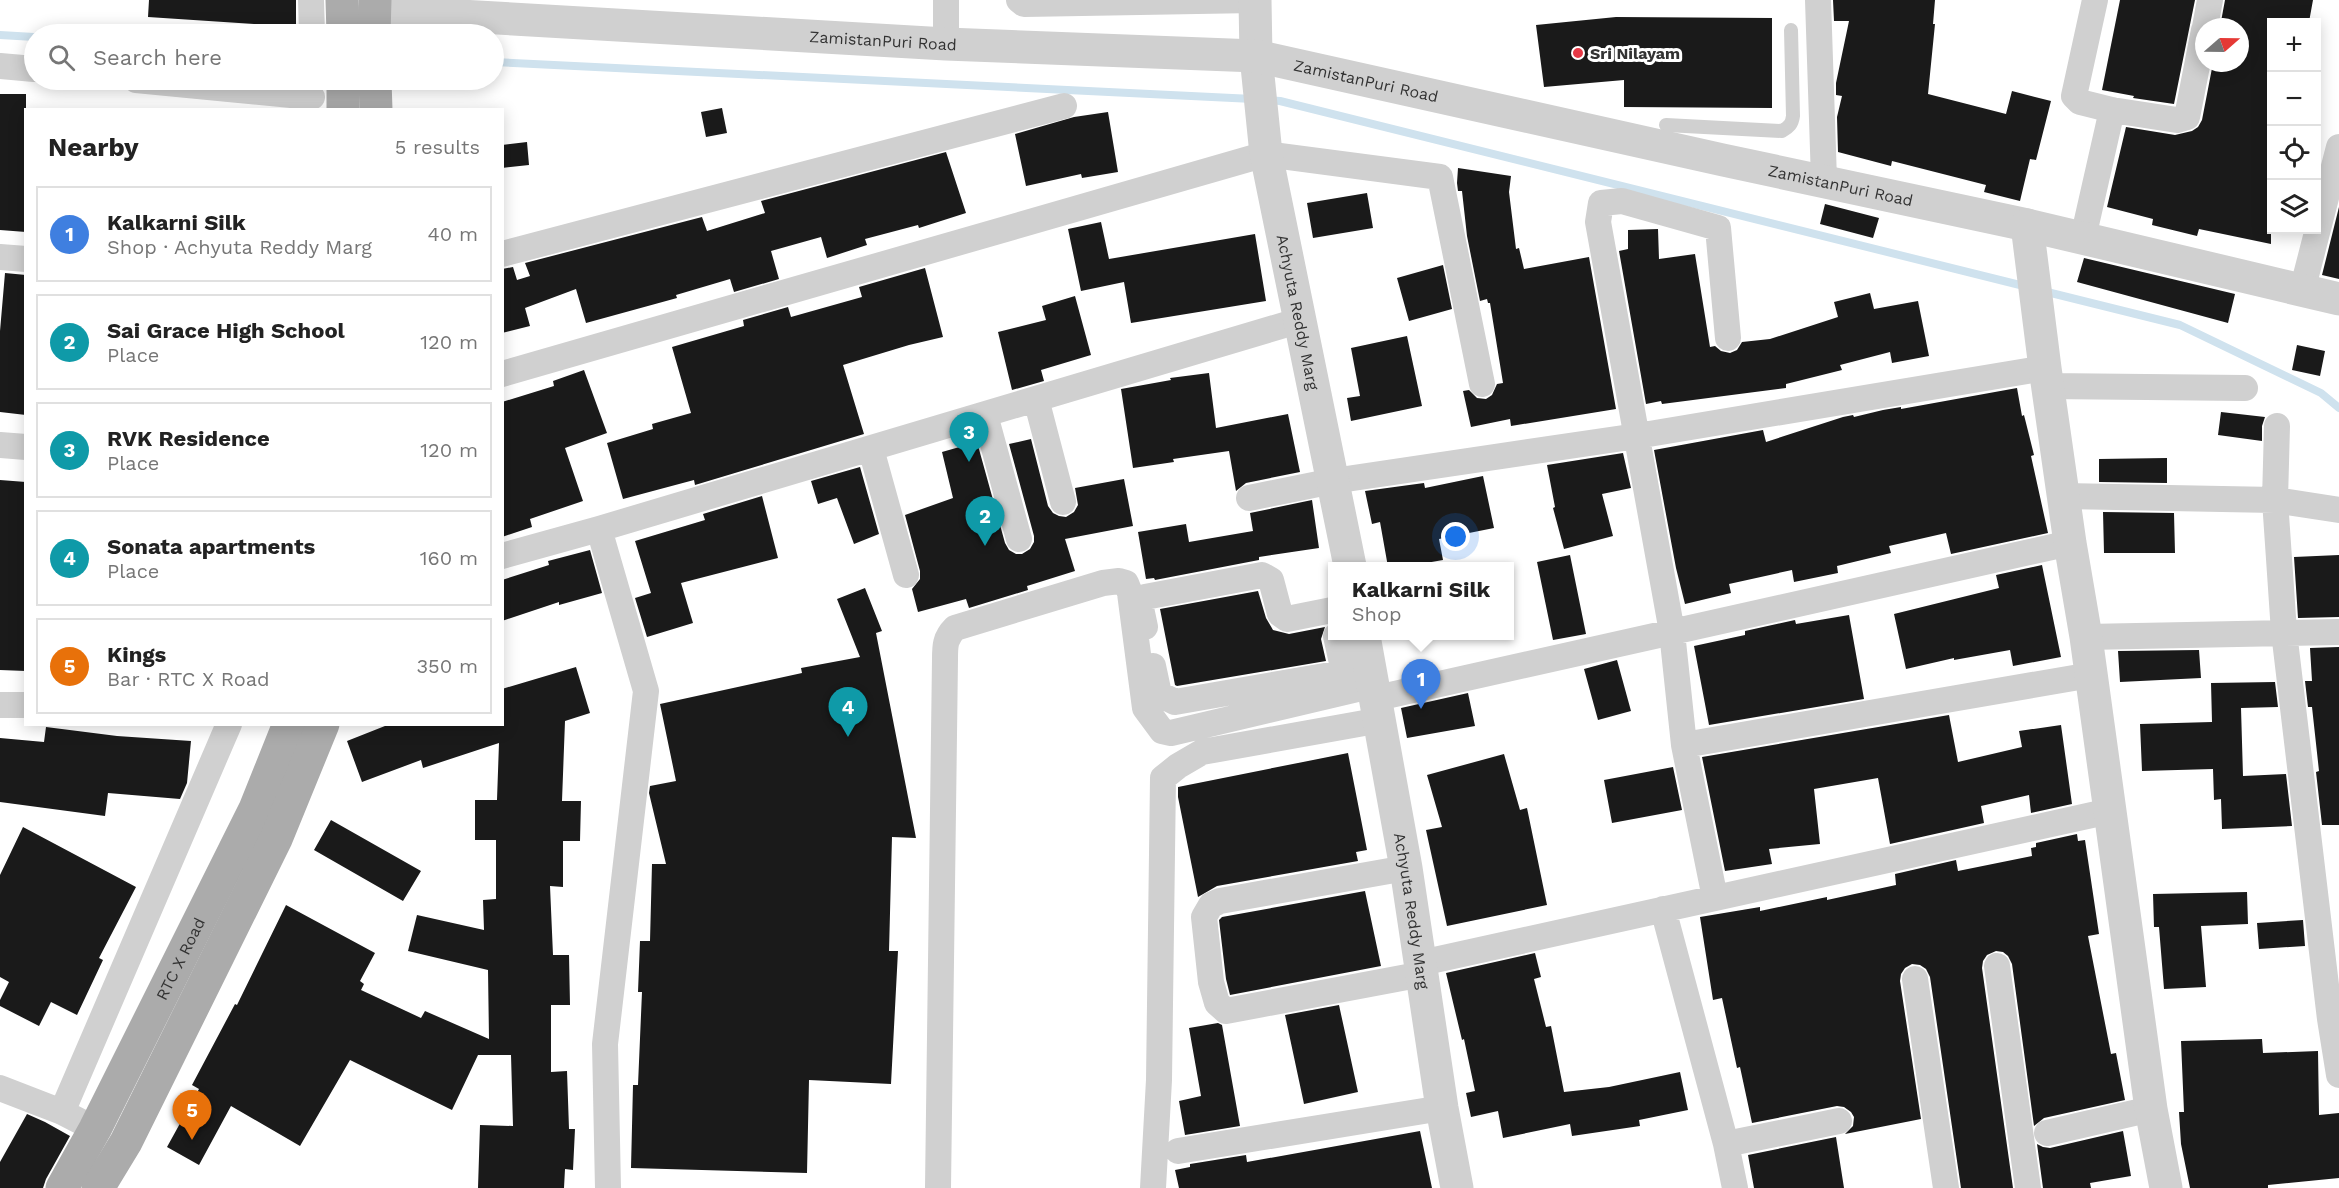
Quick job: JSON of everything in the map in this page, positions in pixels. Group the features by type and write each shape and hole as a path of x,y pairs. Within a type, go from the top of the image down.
{"main road":[{"path":"342,0 343,24"},
{"path":"343,90 343,108"},
{"path":"375,90 376,108"},
{"name":"RTC X Road","path":"62,1188 95,1129 255,809 289,726"},
{"name":"RTC X Road","path":"98,1188 126,1142 271,850 322,726"}],"street":[{"path":"311,0 312,24"},
{"path":"946,0 946,44"},
{"path":"1019,0 1024,4 1255,0"},
{"name":"Achyuta Reddy Marg","path":"1255,0 1257,65 1266,154 1349,562"},
{"path":"1818,0 1824,180"},
{"path":"2095,0 2074,96 2080,102 2112,110 2177,120 2187,117 2196,72"},
{"path":"2206,18 2210,0"},
{"name":"ZamistanPuri Road","path":"375,15 946,44 1257,65 1824,180 2029,241 2083,238 2339,298"},
{"path":"0,66 24,68"},
{"path":"253,90 312,95"},
{"path":"504,253 1064,106"},
{"path":"2083,238 2112,110"},
{"path":"2302,291 2339,147"},
{"path":"504,373 1266,154 1440,177 1482,384"},
{"path":"1715,898 1684,745 1672,632 1598,222 1601,203 1622,201 1718,228 1728,338"},
{"path":"2029,241 2046,377 2086,637 2151,1109 2166,1188"},
{"path":"0,257 24,260"},
{"path":"504,555 871,449 1301,320"},
{"path":"1249,498 1333,481 2046,377 2245,388"},
{"path":"1036,399 1063,502"},
{"path":"985,415 1019,539"},
{"path":"2277,426 2274,500 2284,632 2330,1019 2339,1075"},
{"path":"0,444 24,447"},
{"path":"871,449 906,575"},
{"path":"2063,496 2274,500 2339,510"},
{"path":"599,529 646,691 605,1044 608,1188"},
{"path":"938,1188 945,641 955,628 1102,583 1119,581 1126,584 1130,593 1145,708 1162,731 1172,733 1369,688 1672,632 2070,543"},
{"path":"1328,613 1287,619 1280,614 1271,580 1262,575 1145,597 1142,608 1159,694 1175,702 1369,688"},
{"path":"2086,637 2339,632"},
{"path":"1339,640 1369,688"},
{"name":"Achyuta Reddy Marg","path":"1364,640 1369,688 1406,868 1442,1108 1457,1188"},
{"path":"1684,745 2091,675"},
{"path":"1154,1188 1159,1080 1163,778 1202,752 1369,688"},
{"path":"0,704 24,705"},
{"path":"62,1112 228,726"},
{"path":"1172,733 1178,766"},
{"path":"1406,868 1220,901 1211,905 1204,917 1210,982 1217,1003 1226,1011 1422,968 1663,909 2110,811"},
{"path":"1663,909 1726,1144 1735,1188"},
{"path":"1997,966 2028,1188"},
{"path":"1915,979 1946,1188"},
{"path":"0,1088 62,1112 95,1129"},
{"path":"1178,1151 1442,1108"},
{"path":"2047,1133 2151,1109"},
{"path":"1726,1144 1839,1122"}],"lane":[{"path":"1666,124 1782,131 1792,123 1791,30"},
{"path":"1792,106 1821,105"},
{"path":"1723,160 1725,128"}],"building":[{"path":"149,0 296,0 296,24 254,24 148,17"},
{"path":"1833,0 1935,0 1928,94 2006,114 2012,91 2051,101 2036,160 2030,159 2020,201 1984,192 1986,185 1892,161 1891,166 1838,152 1837,117 1842,96 1836,95 1836,83 1849,21 1834,21"},
{"path":"2120,0 2195,0 2174,104 2133,98 2134,96 2102,90"},
{"path":"2225,0 2313,0 2310,18 2267,18 2267,234 2271,234 2271,244 2199,229 2197,236 2152,225 2153,219 2107,207 2126,127 2175,135 2192,131 2202,120 2211,72 2249,72 2249,18 2222,18"},
{"path":"1616,17 1772,18 1772,108 1624,107 1624,80 1544,87 1536,25"},
{"path":"0,94 26,94 24,232 0,230"},
{"path":"722,108 727,133 706,137 701,112"},
{"path":"1108,112 1118,172 1082,178 1081,174 1026,186 1015,134 1074,117"},
{"path":"527,142 529,165 504,168 504,145"},
{"path":"946,152 966,213 919,228 918,225 865,239 867,245 827,258 821,237 771,251 779,279 734,292 730,279 676,295 677,298 586,323 576,289 525,308 530,326 504,332 504,269 513,267 517,280 530,276 525,263 702,217 707,231 765,213 761,201"},
{"path":"1458,168 1511,176 1509,192 1516,249 1519,248 1524,269 1589,257 1616,409 1511,426 1510,419 1471,427 1463,391 1469,390 1477,398 1486,399 1492,395 1497,384 1503,383 1490,303 1487,299 1480,301 1467,236 1462,191 1458,191"},
{"path":"1367,193 1373,228 1313,238 1307,203"},
{"path":"1825,204 1879,218 1873,238 1820,224"},
{"path":"2339,207 2339,279 2322,275"},
{"path":"1101,222 1109,259 1255,234 1266,301 1131,323 1124,282 1081,291 1068,229"},
{"path":"1658,229 1659,259 1695,254 1710,347 1715,346 1721,351 1730,353 1737,350 1742,342 1770,339 1838,317 1834,302 1870,293 1874,309 1918,301 1929,356 1892,363 1890,352 1840,365 1842,370 1786,384 1786,388 1662,404 1661,401 1646,404 1619,251 1628,249 1628,230"},
{"path":"2084,258 2235,294 2228,323 2077,282"},
{"path":"1443,265 1452,309 1409,321 1397,278"},
{"path":"925,268 943,337 843,365 864,434 695,485 694,480 623,499 607,443 653,429 652,424 691,413 672,347 744,326 743,320 788,307 791,317 862,297 859,287"},
{"path":"5,273 24,275 24,415 0,412 0,331"},
{"path":"1075,296 1091,355 1041,370 1044,381 1012,390 998,332 1046,320 1042,306"},
{"path":"1407,336 1422,406 1351,421 1347,398 1360,396 1351,348"},
{"path":"2297,345 2325,351 2320,376 2292,370"},
{"path":"584,370 607,433 565,448 583,501 530,519 532,527 504,536 504,401 554,386 553,381"},
{"path":"1209,373 1216,428 1288,414 1300,472 1246,483 1236,491 1229,451 1173,459 1174,462 1133,468 1121,389 1171,380 1170,378"},
{"path":"2017,388 2022,416 2024,415 2034,455 2031,456 2048,533 1951,554 1946,533 1889,546 1891,553 1837,566 1838,573 1794,582 1792,570 1729,584 1731,593 1685,604 1654,450 1763,430 1766,442 1843,417 1853,415 1854,417 1883,410 1901,407 1901,409"},
{"path":"2221,412 2265,417 2262,426 2262,441 2218,435"},
{"path":"1031,439 1048,506 1053,513 1066,517 1074,512 1078,505 1075,488 1124,479 1133,526 1065,539 1075,571 1027,586 1028,590 969,608 966,599 918,612 912,589 920,579 920,571 905,515 953,498 942,452 977,442 1005,543 1009,550 1022,554 1030,549 1034,536 1009,444"},
{"path":"1623,453 1631,488 1602,494 1613,536 1564,549 1553,508 1555,507 1547,465"},
{"path":"2167,458 2167,483 2099,482 2099,459"},
{"path":"860,467 879,534 854,544 837,498 818,504 811,481"},
{"path":"1483,476 1494,528 1439,539 1443,560 1387,562 1380,522 1372,524 1365,491 1424,483 1425,488"},
{"path":"0,480 24,482 24,671 0,670"},
{"path":"762,496 778,558 681,583 693,623 647,637 635,598 651,593 635,541 705,520 703,514"},
{"path":"1312,500 1319,548 1259,557 1259,560 1155,580 1154,578 1146,579 1138,532 1186,524 1189,542 1253,531 1250,513"},
{"path":"2103,512 2174,513 2175,553 2104,553"},
{"path":"590,550 602,593 559,605 559,602 504,620 504,579 549,565 548,561"},
{"path":"1570,555 1586,634 1553,640 1537,562"},
{"path":"2339,555 2339,617 2298,618 2294,557"},
{"path":"2042,565 2061,657 2013,666 2010,650 1954,660 1954,658 1906,669 1894,614 1999,588 1996,575"},
{"path":"865,588 882,631 876,633 916,838 892,837 889,951 898,951 891,1084 809,1080 807,1173 631,1168 633,1085 638,1085 642,992 638,992 640,941 650,941 652,864 666,864 649,793 650,786 676,781 660,704 802,673 801,668 860,657 837,599"},
{"path":"1258,591 1266,618 1273,630 1289,634 1325,627 1321,639 1326,661 1175,685 1160,609"},
{"path":"1849,615 1864,699 1709,725 1694,646 1745,635 1745,631 1795,620 1796,624"},
{"path":"2339,647 2339,825 2322,825 2312,707 2308,707 2305,681 2312,681 2310,648"},
{"path":"2199,650 2201,678 2120,682 2118,651"},
{"path":"1617,660 1631,711 1598,720 1584,669"},
{"path":"576,667 590,713 565,721 562,801 581,801 580,841 563,841 563,887 550,886 553,955 569,955 570,1005 551,1005 551,1072 567,1071 569,1129 575,1129 573,1170 565,1169 564,1188 478,1188 480,1125 513,1126 511,1055 478,1055 452,1110 350,1060 300,1146 231,1106 199,1165 167,1147 199,1089 192,1085 235,1004 237,1005 286,905 375,953 360,981 364,984 361,990 421,1018 425,1011 489,1039 488,970 408,951 417,915 484,930 483,900 496,899 496,840 475,840 475,800 497,800 499,743 423,768 421,760 362,782 347,741 385,726 504,726 504,688"},
{"path":"2275,682 2278,707 2241,708 2243,776 2286,774 2292,826 2222,829 2221,799 2214,800 2213,769 2142,771 2140,724 2212,722 2211,683"},
{"path":"1468,693 1475,726 1407,738 1401,708"},
{"path":"1949,715 1958,762 2022,747 2019,731 2061,725 2072,804 2031,813 2029,795 1981,806 1984,823 1890,844 1878,778 1814,789 1820,844 1769,849 1772,864 1725,871 1702,757"},
{"path":"46,727 117,736 191,741 187,783 180,799 108,793 105,816 0,802 0,738 44,742"},
{"path":"1348,753 1367,850 1356,852 1358,861 1217,886 1198,897 1178,787"},
{"path":"1504,754 1520,810 1527,808 1547,905 1447,926 1426,830 1442,827 1427,775"},
{"path":"1673,767 1682,810 1612,823 1604,780"},
{"path":"331,820 421,871 403,901 314,850"},
{"path":"23,827 136,887 99,958 103,960 77,1015 51,1002 39,1026 0,1006 0,1000 9,982 0,977 0,875"},
{"path":"2077,834 2078,841 2085,840 2099,934 2088,936 2111,1054 2116,1053 2125,1100 2044,1118 2034,1126 2012,964 2008,956 1996,951 1987,955 1982,968 2013,1188 1961,1188 1930,977 1926,969 1920,965 1912,964 1905,968 1900,981 1921,1119 1845,1134 1853,1126 1854,1117 1844,1107 1837,1106 1752,1123 1722,998 1713,1000 1700,917 1760,907 1760,911 1896,885 1895,874 1956,860 1958,871 2032,856 2031,848 2036,847 2036,843"},
{"path":"1365,891 1381,966 1230,995 1219,920 1222,917"},
{"path":"2247,892 2248,924 2201,926 2206,987 2164,989 2159,927 2154,927 2153,894"},
{"path":"2303,920 2305,946 2259,949 2257,923"},
{"path":"1535,953 1541,977 1534,979 1546,1027 1551,1026 1564,1092 1609,1087 1680,1072 1688,1110 1639,1120 1640,1126 1572,1136 1570,1124 1503,1138 1498,1111 1471,1117 1466,1093 1475,1091 1446,973"},
{"path":"1339,1005 1358,1092 1304,1104 1285,1015"},
{"path":"1218,1023 1222,1025 1240,1126 1185,1135 1179,1101 1201,1096 1189,1028"},
{"path":"2262,1039 2263,1053 2318,1051 2319,1115 2339,1113 2339,1178 2268,1185 2268,1188 2190,1188 2181,1144 2179,1112 2184,1112 2181,1041"},
{"path":"27,1114 70,1136 43,1188 0,1188 0,1162"},
{"path":"1420,1131 1432,1188 1179,1188 1175,1170 1190,1167 1190,1164 1246,1155 1247,1162"},
{"path":"2123,1131 2131,1176 2090,1183 2091,1188 2043,1188 2037,1144 2050,1148"},
{"path":"1836,1137 1844,1188 1754,1188 1748,1155"}],"waterway":[{"path":"0,35 24,36"},
{"path":"504,62 1253,99"},
{"path":"1266,100 1280,101 2028,287"},
{"path":"2043,291 2180,325 2321,393 2339,408"}],"place":[{"name":"Sri Nilayam","path":"1578,53"},
{"name":"RVK Residence","path":"969,462"},
{"name":"Sai Grace High School","path":"985,546"},
{"name":"Kalkarni Silk","path":"1421,709"},
{"name":"Sonata apartments","path":"848,737"},
{"name":"Kings","path":"192,1140"}]}
